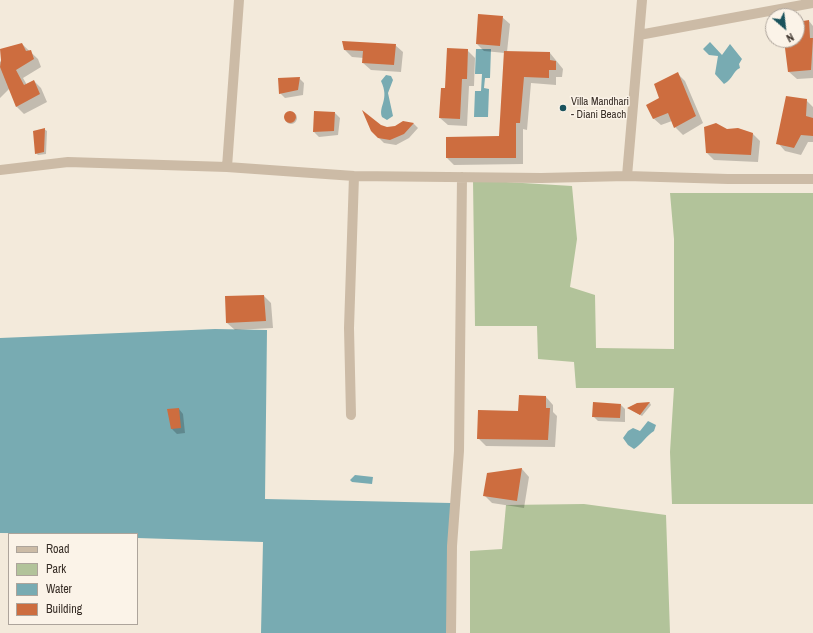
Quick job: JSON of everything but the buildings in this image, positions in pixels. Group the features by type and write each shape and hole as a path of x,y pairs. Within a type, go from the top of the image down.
{"street":[{"path":"227,166 239,0"},
{"path":"627,176 642,0"},
{"path":"639,35 813,3"},
{"path":"0,170 68,162 227,166 354,176 541,178 627,176 728,179 813,178"},
{"path":"351,415 349,328 354,176"},
{"path":"451,633 452,546 460,436 462,177"}],"green space":[{"path":"473,180 572,186 577,239 570,287 595,295 596,348 674,349 674,239 670,193 813,193 813,504 672,504 670,452 674,388 576,388 574,362 538,359 537,326 475,326"},
{"path":"584,504 666,515 670,633 470,633 470,551 502,549 506,505"}],"water":[{"path":"710,42 722,55 730,44 742,59 739,64 740,68 724,84 715,74 718,56 709,55 703,49"},
{"path":"476,49 491,49 490,78 485,78 484,88 489,89 488,117 474,117 475,91 481,91 482,74 475,74"},
{"path":"386,75 391,76 393,80 388,93 393,116 387,120 382,117 381,113 384,93 381,81"},
{"path":"215,329 267,330 265,499 451,503 447,633 261,633 263,542 138,538 138,533 0,533 0,338"},
{"path":"648,421 656,425 654,431 634,449 628,445 623,438 628,431 633,428 640,431"},
{"path":"355,475 373,477 372,484 352,482 350,480"}],"place":[{"name":"Villa Mandhari - Diani Beach","path":"563,108"}]}
